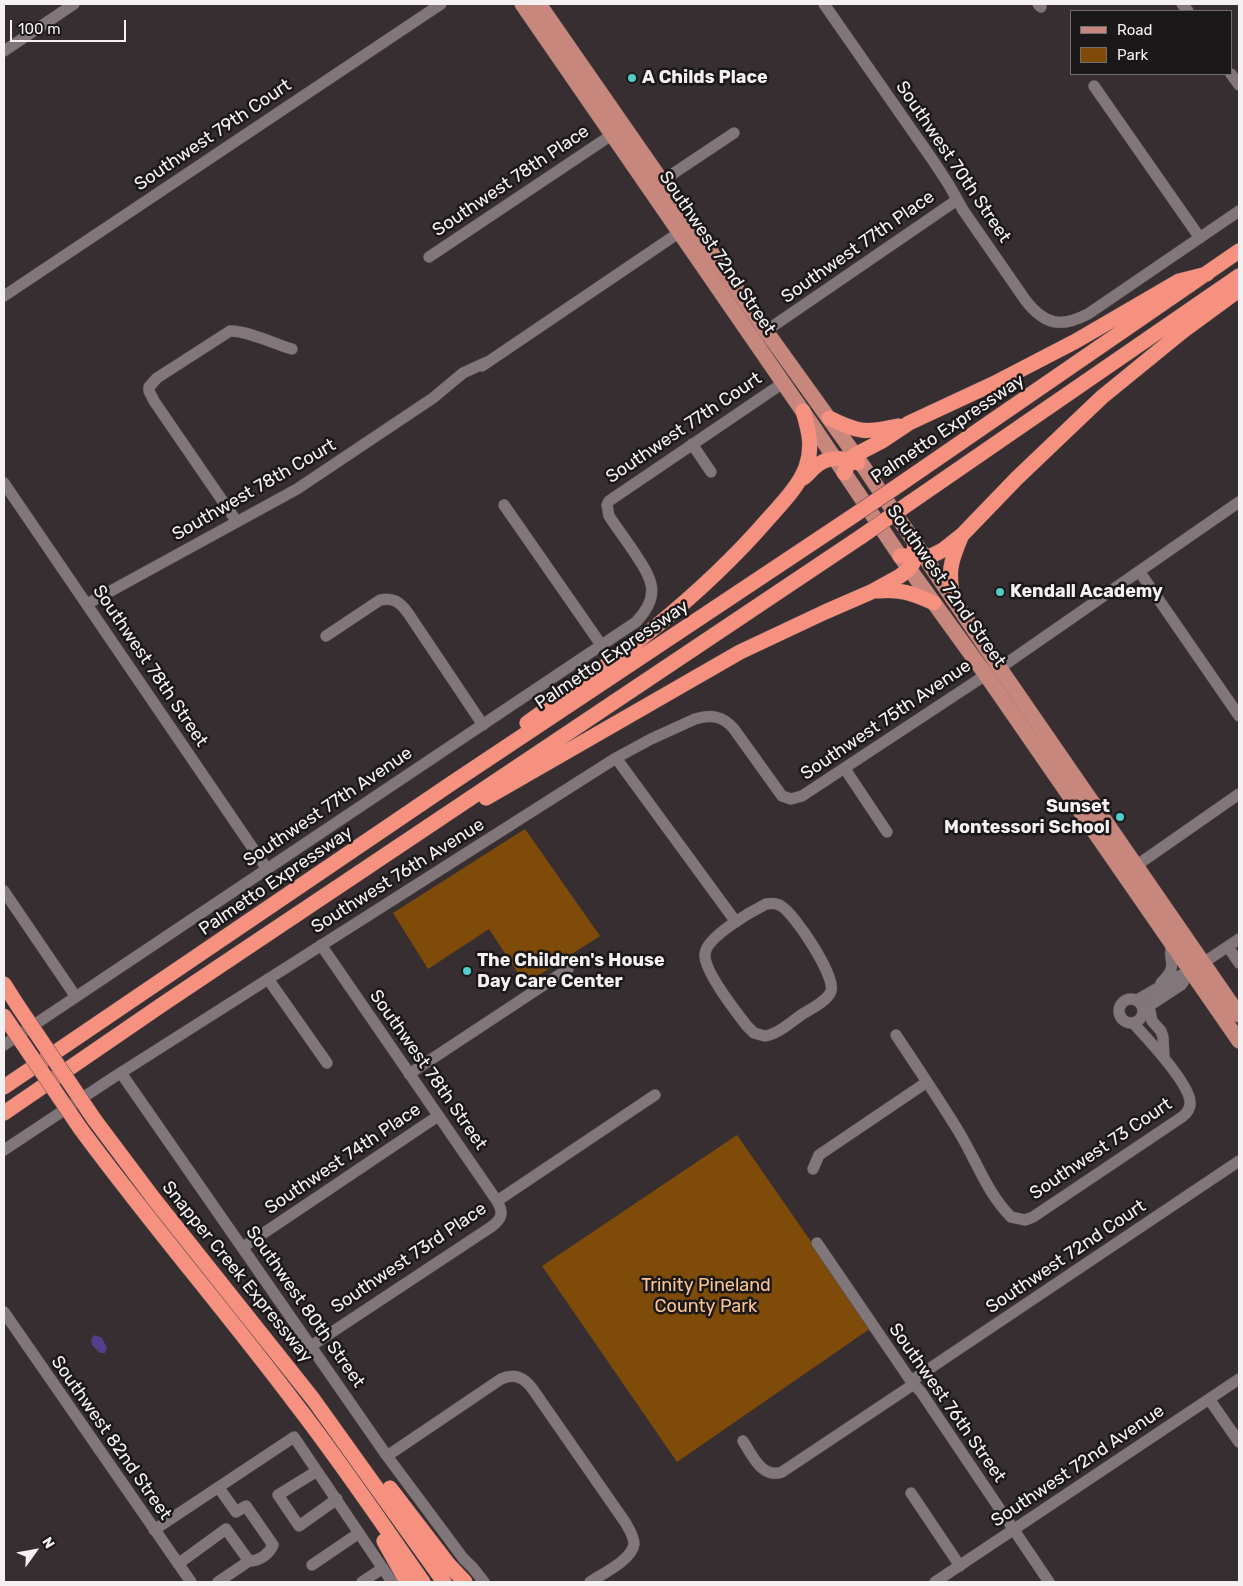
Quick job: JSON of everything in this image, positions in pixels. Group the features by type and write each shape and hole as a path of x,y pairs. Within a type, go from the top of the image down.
{"highway":[{"name":"Palmetto Expressway","path":"4,1087 452,783 900,485 1239,251"},
{"path":"452,783 480,756 615,661 670,616 758,530 800,480 820,463 834,458 852,463 909,423 997,382 1076,341 1179,281 1207,274"},
{"path":"4,1112 862,536 1239,276"},
{"path":"468,800 482,801 728,659 791,627 871,592 900,576 913,556 938,553 962,535 1048,447 1102,397 1183,331 1239,290"},
{"path":"800,480 806,467 810,445 810,434 803,411"},
{"path":"829,418 850,428 867,432 909,423"},
{"path":"953,599 950,570 962,535"},
{"path":"871,592 900,590 934,603"},
{"name":"Snapper Creek Expressway","path":"4,984 94,1119 154,1199 322,1411 444,1582"},
{"name":"Snapper Creek Expressway","path":"4,1016 80,1128 164,1239 295,1402 423,1582"},
{"path":"4,1122 40,1096 52,1081"},
{"path":"322,1411 337,1420 449,1565 465,1582"},
{"path":"341,1465 407,1582"}],"main road":[{"name":"Southwest 72nd Street","path":"522,4 613,134 686,229 760,335 797,374 829,418 852,463 913,556 934,603 992,671 1197,967 1239,1041"},
{"name":"Southwest 72nd Street","path":"539,4 662,181 686,229"},
{"name":"Southwest 72nd Street","path":"760,335 783,383 834,458"},
{"path":"783,383 797,374"},
{"name":"Southwest 72nd Street","path":"913,556 953,599 992,671"},
{"name":"Southwest 72nd Street","path":"1130,870 1172,943 1197,967 1239,1015"}],"street":[{"path":"4,51 74,4"},
{"name":"Southwest 79th Court","path":"4,296 441,4"},
{"name":"Southwest 70th Street","path":"824,4 950,185 957,200 1030,306 1045,319 1065,322 1092,312 1200,238"},
{"path":"1094,86 1200,238 1239,212"},
{"path":"662,181 734,133"},
{"name":"Southwest 78th Place","path":"429,258 613,134"},
{"name":"Southwest 77th Place","path":"760,335 957,200"},
{"name":"Southwest 78th Court","path":"87,604 307,482 433,398 448,392 487,362 686,229"},
{"path":"237,522 154,401 150,387 157,378 228,331 238,330 276,345 292,349"},
{"name":"Southwest 77th Court","path":"652,584 646,570 609,516 607,505 609,500 783,383"},
{"path":"692,444 711,472"},
{"name":"Southwest 78th Street","path":"4,484 267,869"},
{"name":"Southwest 75th Avenue","path":"799,798 992,671 1239,502"},
{"path":"504,505 602,646"},
{"path":"1139,571 1239,716"},
{"name":"Southwest 77th Avenue","path":"4,1045 632,625 645,612 651,599 652,584"},
{"path":"326,636 377,602 389,599 397,601 405,609 483,725"},
{"name":"Southwest 76th Avenue","path":"4,1150 320,945 616,758 690,721 717,716 726,721 734,729 782,796 791,799 799,798"},
{"path":"616,758 736,922"},
{"path":"845,769 887,832"},
{"path":"1130,870 1239,794"},
{"path":"4,891 76,997"},
{"path":"766,904 782,906 791,915 822,959 829,976 830,993 782,1029 764,1036 754,1033 746,1026 712,977 705,959 708,945 736,922 766,904"},
{"path":"1136,1000 1197,967 1239,939"},
{"path":"1159,986 1172,969 1173,962 1170,951 1172,943"},
{"name":"Southwest 78th Street","path":"320,945 497,1201 502,1216"},
{"path":"1228,947 1239,963"},
{"path":"1164,1056 1164,1038 1146,1008 1136,1000 1126,999 1118,1010 1122,1020 1127,1023 1133,1023 1141,1019 1146,1008 1181,985 1197,967"},
{"path":"409,1074 568,969"},
{"path":"268,979 327,1063"},
{"name":"Southwest 73 Court","path":"896,1035 960,1133 977,1168 1001,1205 1011,1217 1025,1220 1186,1113 1190,1107 1190,1097 1164,1056 1158,1052 1133,1023"},
{"path":"1153,1046 1164,1038"},
{"name":"Southwest 80th Street","path":"121,1073 387,1456 463,1558 484,1582"},
{"path":"813,1169 819,1155 927,1082"},
{"name":"Southwest 73rd Place","path":"497,1201 655,1095"},
{"name":"Southwest 74th Place","path":"243,1247 438,1116"},
{"name":"Southwest 72nd Court","path":"742,1441 761,1467 767,1472 776,1474 788,1470 1239,1161"},
{"name":"Southwest 73rd Place","path":"311,1346 491,1227 502,1216"},
{"name":"Southwest 76th Street","path":"817,1243 1049,1582"},
{"name":"Southwest 82nd Street","path":"4,1312 191,1582"},
{"path":"387,1456 502,1378 510,1375 524,1380 534,1391 625,1522 632,1535 634,1543 631,1552 590,1582"},
{"name":"Southwest 72nd Avenue","path":"935,1582 1239,1379"},
{"path":"1209,1399 1239,1442"},
{"path":"154,1530 294,1437 392,1582"},
{"path":"317,1471 278,1495 298,1526 337,1499"},
{"path":"218,1582 249,1561 263,1556 273,1544 246,1506 236,1512 219,1488"},
{"path":"911,1493 960,1566"},
{"path":"178,1564 226,1529 249,1561"},
{"path":"312,1565 359,1533"},
{"name":"Southwest 80th Street","path":"463,1558 472,1582"},
{"path":"362,1582 383,1568"}],"green space":[{"path":"525,829 600,936 525,984 489,929 428,969 393,913"},
{"name":"Trinity Pineland County Park","path":"737,1135 871,1328 677,1462 542,1266"}],"shaded area":[{"path":"95,1335 102,1338 107,1348 105,1353 100,1353 92,1345 91,1339"}],"place":[{"name":"A Childs Place","path":"632,78"},
{"name":"Kendall Academy","path":"1000,592"},
{"name":"Sunset Montessori School","path":"1120,817"},
{"name":"The Children's House Day Care Center","path":"467,971"}]}
